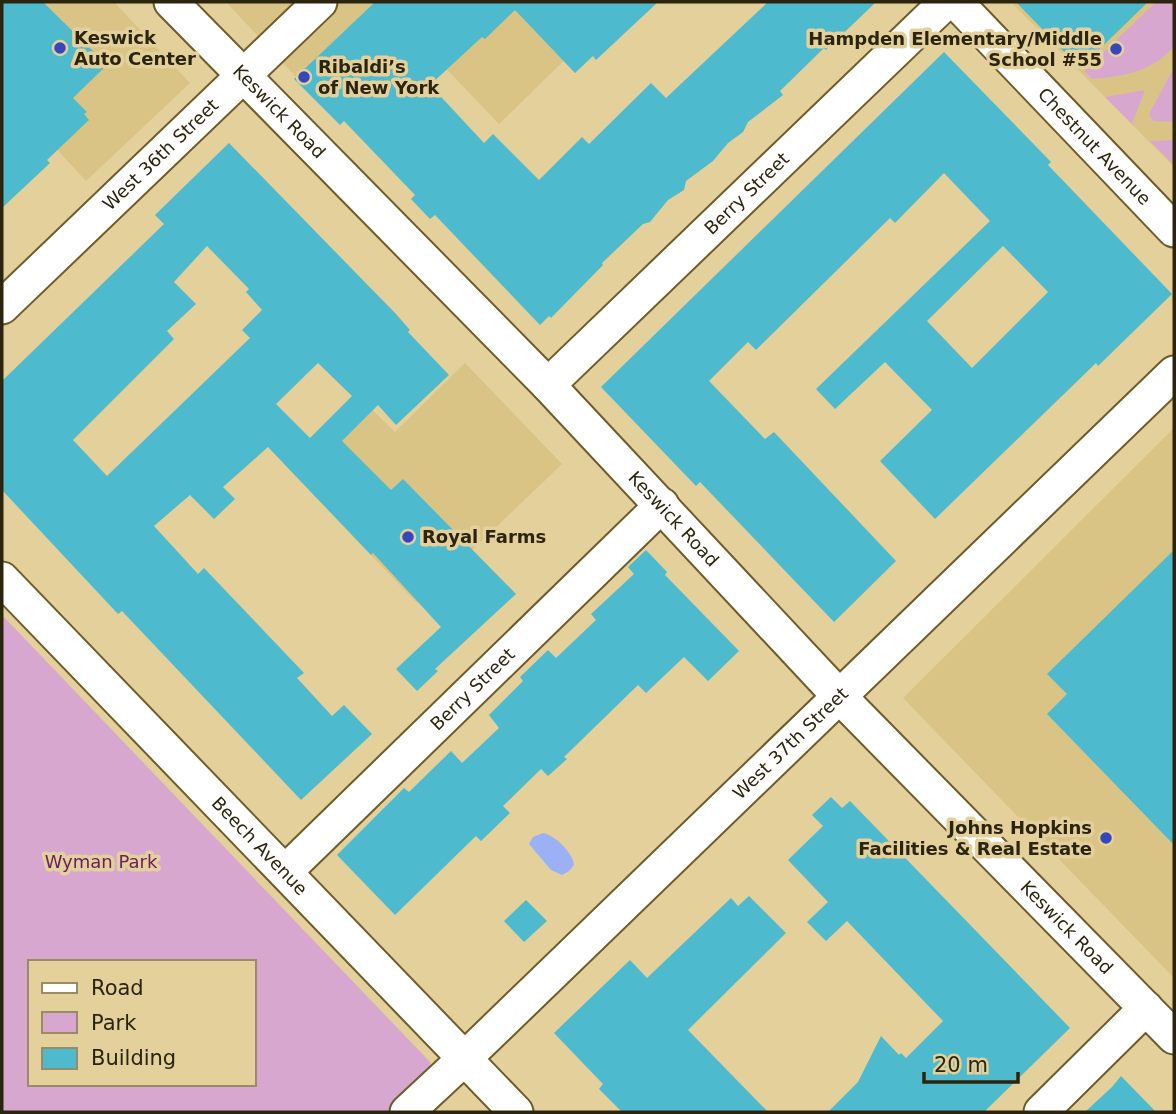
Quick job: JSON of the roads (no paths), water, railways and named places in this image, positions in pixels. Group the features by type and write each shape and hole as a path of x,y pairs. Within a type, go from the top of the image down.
{"street":[{"name":"Keswick Road","path":"171,2 548,385 839,696 1174,1037"},
{"name":"West 36th Street","path":"2,307 320,2"},
{"name":"Berry Street","path":"548,385 946,2"},
{"name":"Chestnut Avenue","path":"956,2 1174,230"},
{"name":"West 37th Street","path":"407,1112 1174,373"},
{"name":"Berry Street","path":"285,872 662,505"},
{"name":"Beech Avenue","path":"2,579 516,1112"},
{"path":"1041,1112 1146,1008"}],"water":[{"path":"543,833 558,841 573,860 574,865 562,875 551,870 529,844 533,837"}],"place":[{"name":"Keswick Auto Center","path":"60,48"},
{"name":"Hampden Elementary/Middle School #55","path":"1116,49"},
{"name":"Ribaldi’s of New York","path":"304,77"},
{"name":"Royal Farms","path":"408,537"},
{"name":"Johns Hopkins Facilities & Real Estate","path":"1106,838"}],"park label":[{"name":"Wyman Park","path":"101,862"}]}
